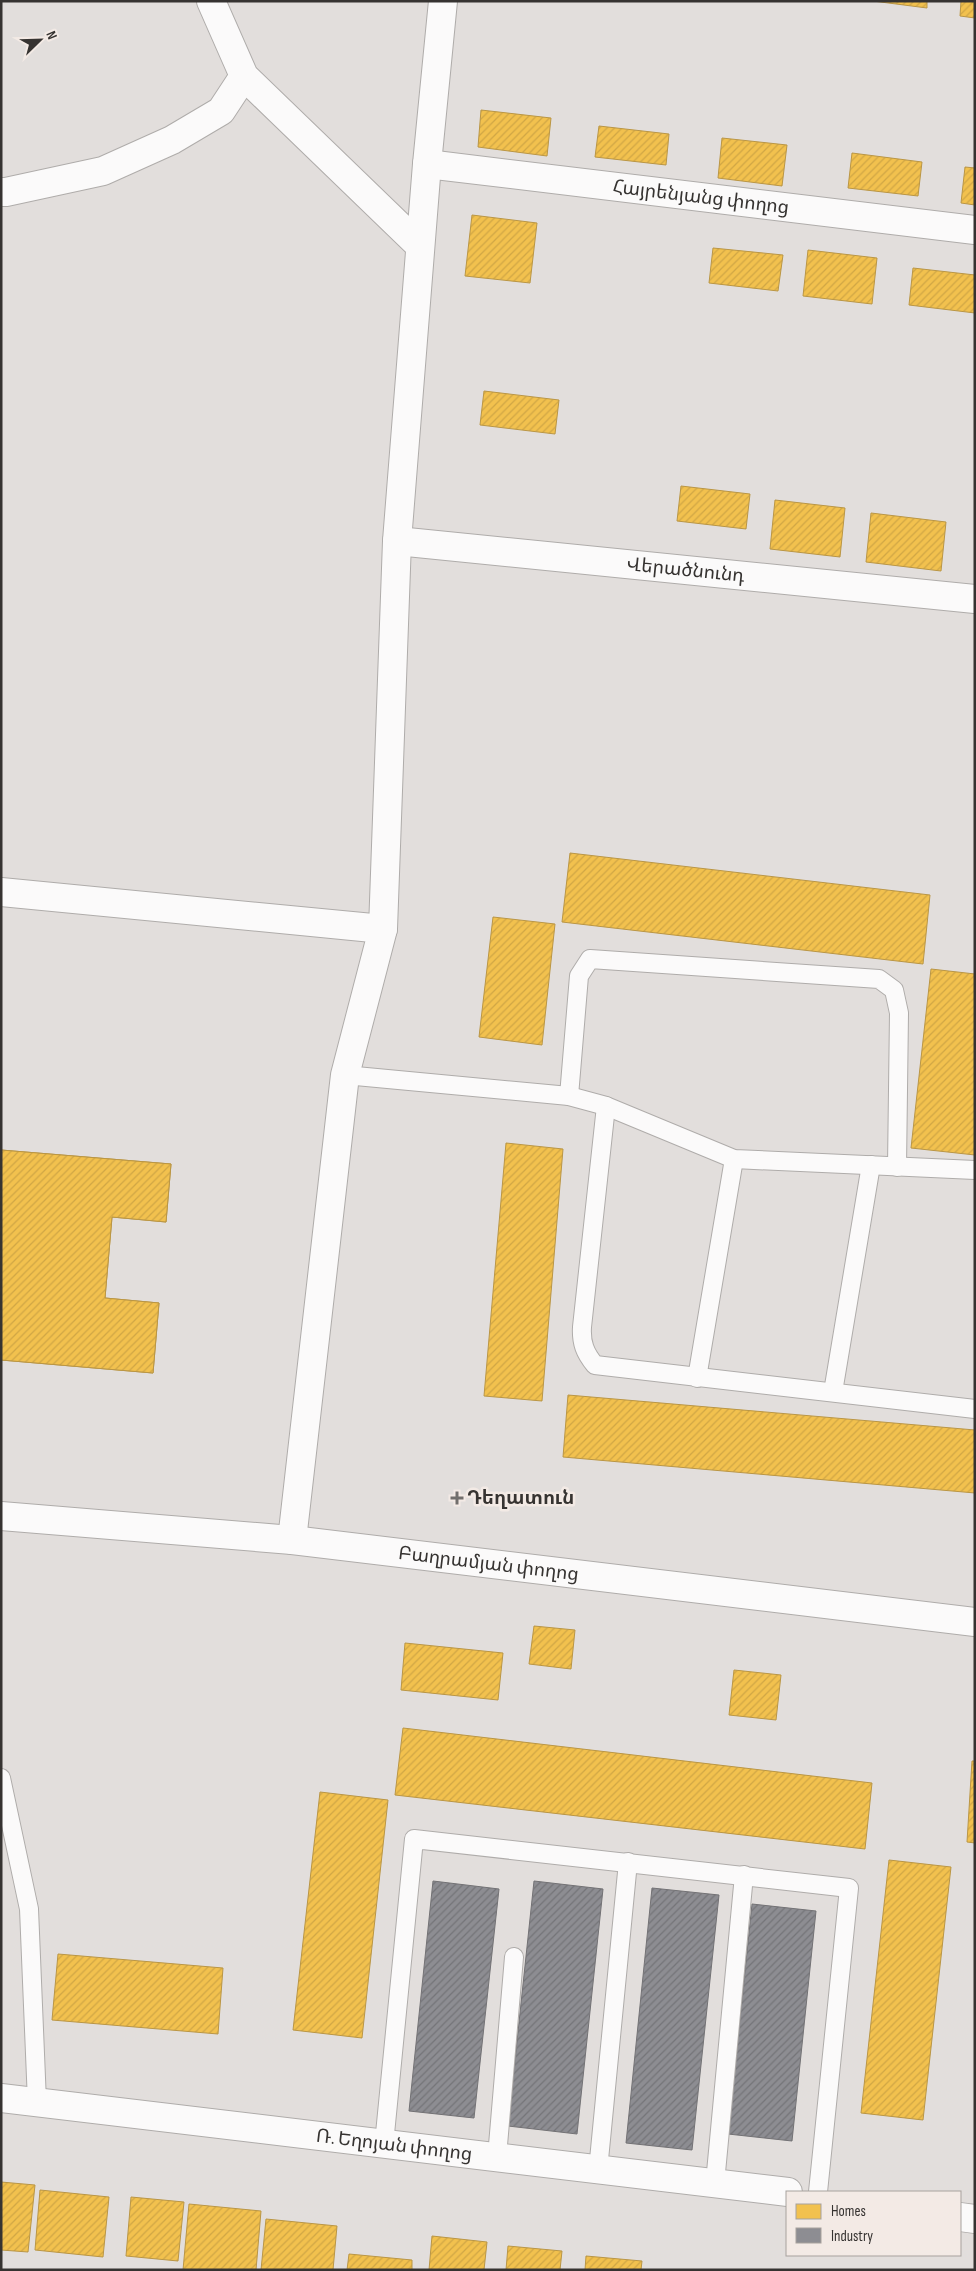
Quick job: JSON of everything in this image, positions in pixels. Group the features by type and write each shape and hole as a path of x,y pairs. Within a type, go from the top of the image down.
{"street":[{"path":"211,1 244,76 420,246"},
{"path":"292,1540 344,1075 383,929 397,541 420,246 443,1"},
{"path":"1,192 103,170 172,140 221,111 244,76"},
{"name":"Հայրենյանց փողոց","path":"427,164 975,230"},
{"name":"Վերածնունդ","path":"397,541 975,599"},
{"path":"1,892 383,929"},
{"name":"Բաղրամյան փողոց","path":"1,1516 292,1540 975,1622"},
{"name":"Ռ. Եղոյան փողոց","path":"1,2098 786,2192"},
{"path":"961,2217 975,2219"}],"lane":[{"path":"569,1096 579,976 590,959 879,979 894,990 899,1013 897,1166"},
{"path":"344,1075 569,1096 606,1106 734,1158 975,1170"},
{"path":"606,1106 581,1339 586,1353 595,1365 975,1409"},
{"path":"698,1378 734,1158"},
{"path":"832,1392 871,1165"},
{"path":"1,1778 29,1909 38,2102"},
{"path":"384,2144 414,1839 628,1862 849,1888 818,2191"},
{"path":"598,2170 628,1862"},
{"path":"715,2183 744,1875"},
{"path":"497,2157 514,1957"}],"building: Homes":[{"path":"873,1 927,1 927,8"},
{"path":"961,1 975,1 975,18 960,16"},
{"path":"481,110 551,118 547,156 478,147"},
{"path":"599,126 669,134 666,165 595,157"},
{"path":"722,138 787,145 782,186 718,178"},
{"path":"852,153 922,162 918,196 848,188"},
{"path":"965,167 975,168 975,205 961,203"},
{"path":"472,215 537,223 530,283 465,276"},
{"path":"713,248 783,255 778,291 709,283"},
{"path":"808,250 877,258 872,304 803,296"},
{"path":"913,268 975,275 975,313 909,305"},
{"path":"484,391 559,400 555,434 480,425"},
{"path":"681,486 750,494 746,529 677,521"},
{"path":"775,500 845,508 840,557 770,549"},
{"path":"871,513 946,522 941,571 866,562"},
{"path":"570,853 930,895 923,964 562,922"},
{"path":"493,917 555,924 542,1045 479,1037"},
{"path":"931,969 975,974 975,1155 911,1148"},
{"path":"506,1143 563,1149 542,1401 484,1396"},
{"path":"1,1150 171,1164 166,1222 112,1217 105,1298 159,1303 153,1373 1,1360","holes":["21,1219 94,1226 88,1292 15,1286"]},
{"path":"1,1150 171,1164 166,1222 112,1217 105,1298 159,1303 153,1373 1,1360"},
{"path":"568,1395 975,1430 975,1493 563,1457"},
{"path":"534,1626 575,1630 571,1669 529,1664"},
{"path":"405,1643 503,1653 498,1700 401,1690"},
{"path":"734,1670 781,1675 776,1720 729,1715"},
{"path":"403,1728 872,1783 865,1849 395,1795"},
{"path":"972,1761 975,1761 975,1843 967,1842"},
{"path":"320,1792 388,1800 362,2038 293,2030"},
{"path":"889,1860 951,1867 923,2120 861,2113"},
{"path":"58,1954 223,1968 218,2034 52,2020"},
{"path":"1,2182 35,2185 28,2252 1,2250"},
{"path":"40,2190 109,2197 103,2257 35,2250"},
{"path":"131,2197 184,2202 178,2261 126,2256"},
{"path":"189,2204 261,2211 256,2270 183,2270"},
{"path":"266,2219 337,2226 333,2270 261,2270"},
{"path":"432,2236 487,2242 484,2270 429,2270"},
{"path":"508,2246 562,2251 560,2270 506,2270"},
{"path":"349,2254 412,2260 412,2270 347,2270"},
{"path":"586,2256 642,2261 641,2270 585,2270"}],"building: Industry":[{"path":"433,1881 499,1889 474,2118 409,2111"},
{"path":"534,1881 603,1889 577,2134 508,2126"},
{"path":"652,1888 719,1895 692,2150 626,2143"},
{"path":"752,1904 816,1911 792,2141 728,2134"}],"place":[{"name":"Դեղատուն","path":"457,1498"}]}
